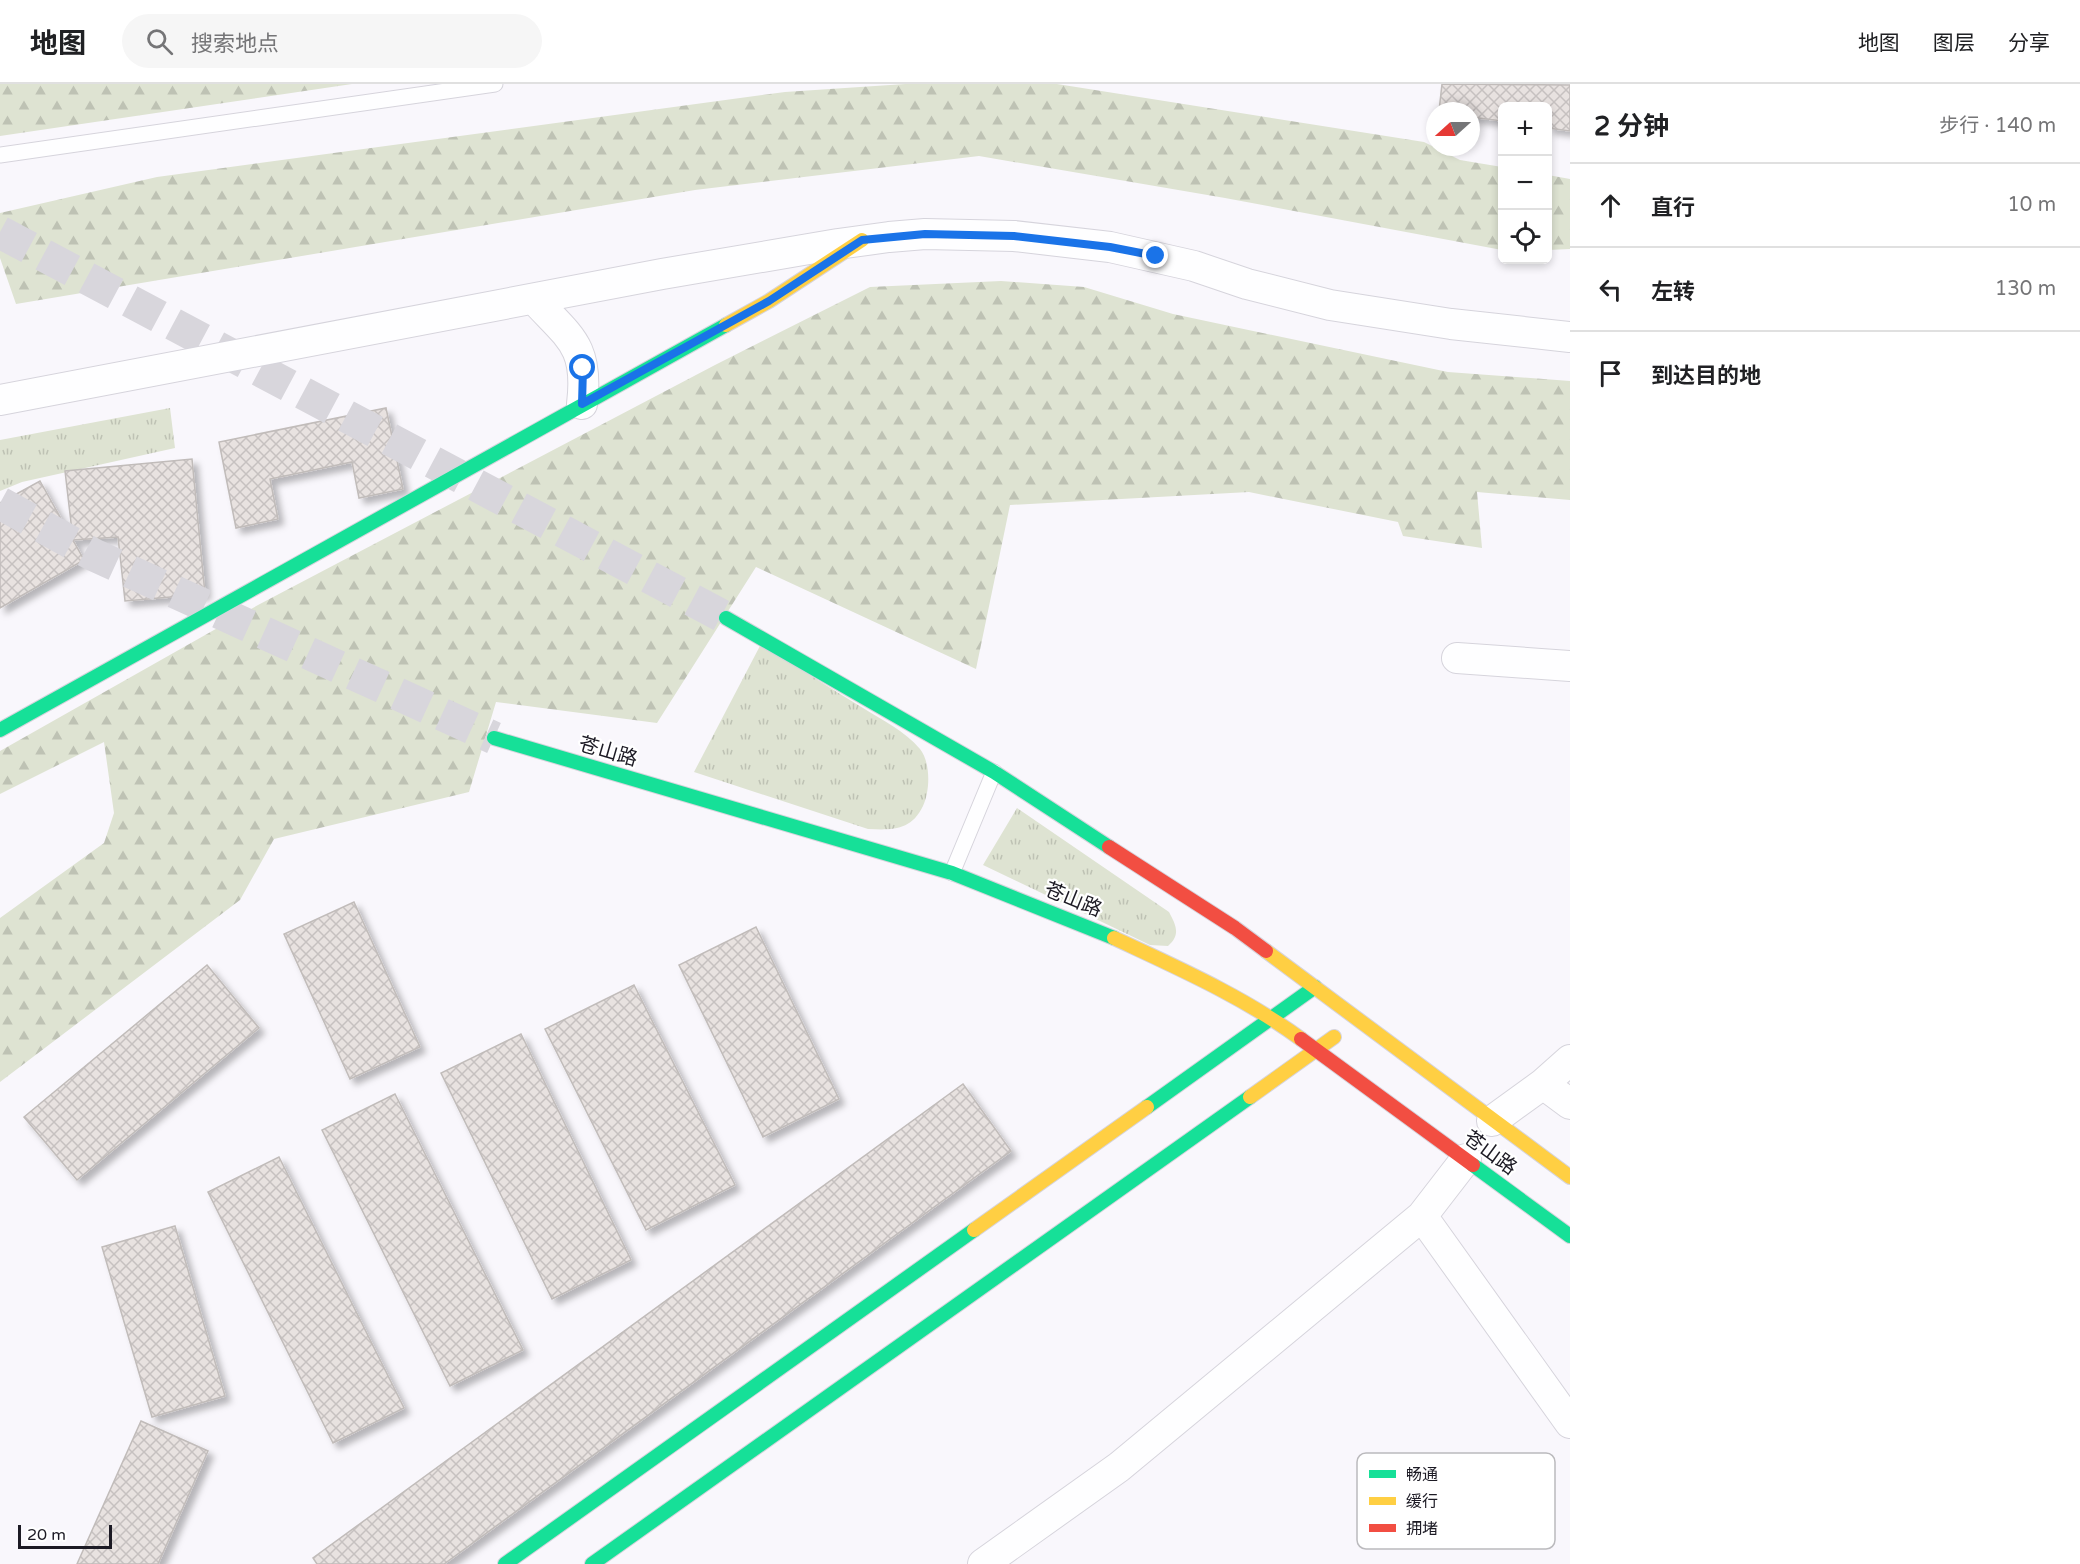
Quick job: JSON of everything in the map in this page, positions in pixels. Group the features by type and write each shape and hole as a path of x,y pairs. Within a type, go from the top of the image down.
{"street":[{"path":"0,400 739,261 862,240 958,234 1057,239 1110,247 1156,256 1287,295 1330,305 1451,324 1570,337"},
{"path":"0,730 769,301 862,240"},
{"path":"534,299 571,338 579,352 583,368 582,404"},
{"name":"苍山路","path":"726,618 994,772 1235,928 1570,1177"},
{"path":"1457,658 1570,666"},
{"name":"苍山路","path":"494,738 952,873 1095,929 1183,970 1273,1018 1570,1236"},
{"path":"504,1564 1315,987"},
{"path":"592,1564 1319,1050 1356,1019"},
{"path":"1492,1121 1543,1084 1570,1060"},
{"path":"1543,1084 1570,1104"},
{"path":"983,1564 1119,1467 1422,1216 1466,1159"},
{"path":"1422,1216 1570,1423"}],"lane":[{"path":"0,155 495,84"},
{"path":"952,873 994,772"}],"green space":[{"path":"0,84 352,84 0,136"},
{"path":"905,84 1057,84 1424,142 1426,143 1426,156 1452,156 1460,160 1498,166 1498,249 1225,198 979,156 695,190 16,304 0,258 0,213 157,177 785,92"},
{"path":"1552,176 1570,179 1570,249 1552,250"},
{"path":"1001,281 1084,287 1173,314 1448,372 1570,381 1570,500 1477,492 1482,548 1403,536 1398,522 1249,492 1010,505 976,669 756,567 657,723 496,702 469,792 274,839 240,900 0,1082 0,918 104,843 114,813 104,742 0,794 0,751 258,605 715,365 870,287"},
{"path":"170,408 175,448 22,482 0,491 0,440"},
{"path":"761,644 893,726 920,749 928,769 928,785 923,806 913,820 907,825 893,829 868,829 694,772"},
{"path":"1017,808 1169,912 1176,930 1172,942 1168,946 1150,945 983,865"}],"building":[{"path":"1442,84 1570,85 1570,131 1552,129 1552,102 1498,102 1498,120 1480,118 1480,102 1440,102"},
{"path":"386,408 403,489 359,498 352,462 270,479 278,519 236,528 219,442"},
{"path":"192,459 205,594 125,601 118,537 73,540 65,471"},
{"path":"40,481 84,560 0,608 0,503"},
{"path":"354,902 420,1047 350,1079 284,934"},
{"path":"756,927 839,1099 763,1137 679,965"},
{"path":"207,965 259,1028 77,1180 24,1117"},
{"path":"634,985 735,1185 646,1230 545,1029"},
{"path":"521,1034 631,1260 552,1299 441,1073"},
{"path":"963,1084 1011,1151 444,1564 317,1564 313,1558"},
{"path":"395,1094 523,1350 450,1386 322,1130"},
{"path":"279,1157 404,1408 333,1443 208,1192"},
{"path":"175,1226 225,1396 152,1417 102,1247"},
{"path":"141,1421 208,1451 158,1564 77,1564"}],"tunnel":[{"path":"0,232 726,618"},
{"path":"0,503 94,555 494,738"}],"traffic: fast":[{"path":"0,730 726,325"},
{"path":"726,618 994,772 1109,847"},
{"path":"494,738 952,873 1114,938"},
{"path":"1147,1107 1315,987"},
{"path":"592,1564 1250,1097"},
{"path":"1473,1165 1570,1236"},
{"path":"505,1564 974,1230"}],"traffic: slow":[{"path":"726,325 769,301 862,240"},
{"path":"1114,938 1234,996 1301,1039"},
{"path":"1266,951 1570,1177"},
{"path":"1250,1097 1334,1037"},
{"path":"974,1230 1147,1107"}],"traffic: jam":[{"path":"1109,847 1235,928 1266,951"},
{"path":"1301,1039 1473,1165"}],"route":[{"path":"583,368 582,404 769,301 862,240 925,234 1014,236 1057,239 1156,256"}]}
